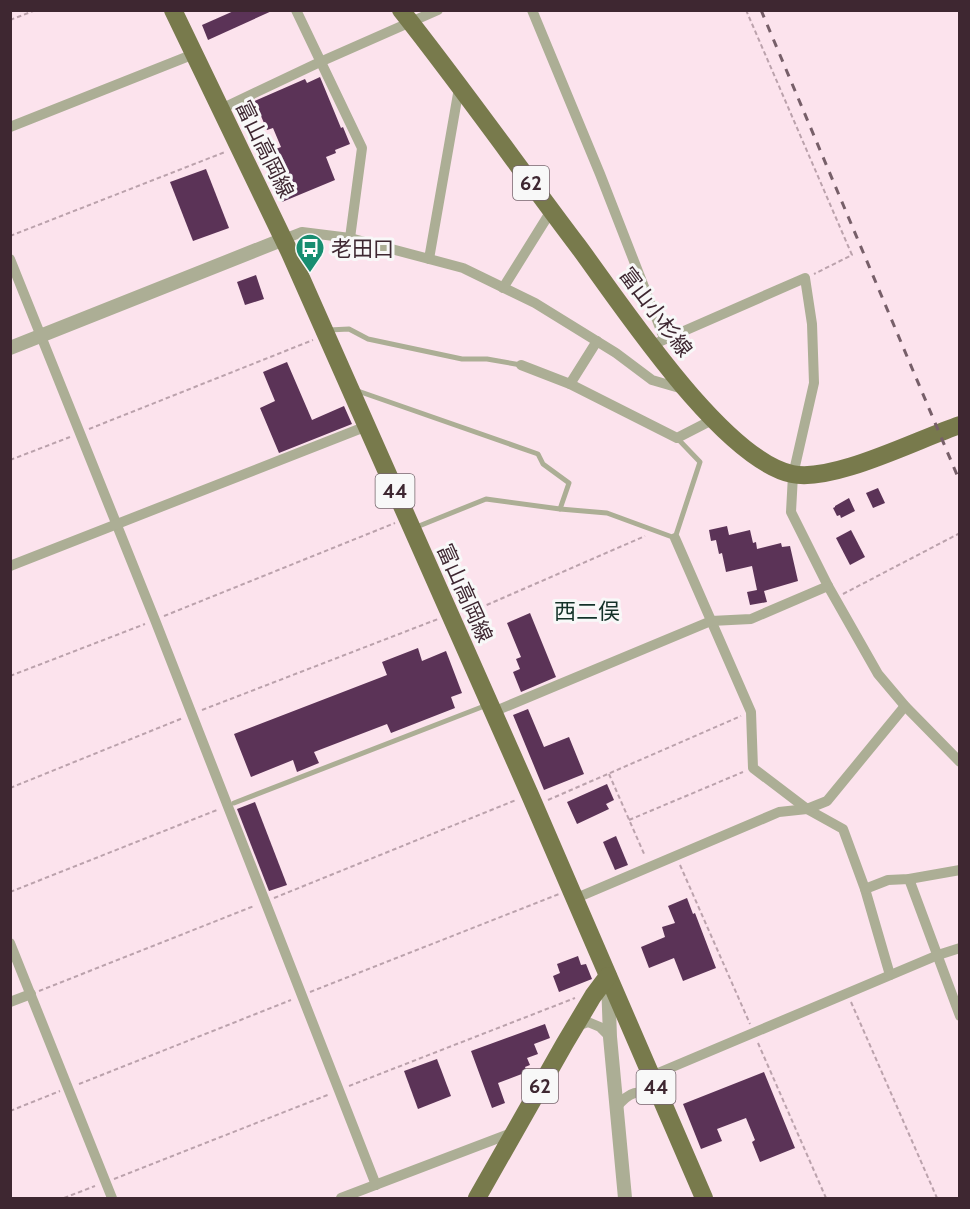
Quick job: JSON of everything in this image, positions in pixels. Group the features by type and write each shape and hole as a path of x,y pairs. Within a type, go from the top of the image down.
{"main road":[{"name":"富山高岡線","path":"173,10 284,239 704,1198"},
{"name":"富山小杉線","path":"405,16 551,211 658,341 685,389 714,419 764,463 793,475 828,474 960,425"},
{"name":"62","path":"477,1198 574,1026 608,975"}],"street":[{"path":"296,10 362,148 350,238"},
{"path":"221,109 320,62 405,16 438,10"},
{"path":"531,10 600,174 658,341 806,278 812,324 814,382 793,475 791,512 828,586 878,674 905,706 960,762"},
{"path":"10,127 194,54"},
{"path":"429,259 459,88"},
{"path":"503,288 551,211"},
{"path":"10,348 302,232 350,238 463,268 535,303 597,341 652,380 685,389"},
{"path":"10,259 192,714 231,804 302,996 376,1185"},
{"path":"570,384 597,341"},
{"path":"521,365 570,384 677,438 714,419"},
{"path":"10,566 367,426"},
{"path":"675,538 751,712 753,768 807,809 843,829 865,889 890,975"},
{"path":"491,708 711,621 751,620 828,586"},
{"path":"572,894 650,867 779,812 807,809 827,801 905,706"},
{"path":"865,889 888,880 909,879 960,870"},
{"path":"909,879 960,1016"},
{"path":"10,944 112,1198"},
{"path":"651,1076 938,955 960,948"},
{"path":"608,975 610,1037 625,1198"},
{"path":"10,1002 31,994"},
{"path":"574,1026 588,1022 600,1028 610,1037"},
{"path":"616,1108 624,1098 638,1091 658,1094"},
{"path":"341,1198 514,1132"}],"lane":[{"path":"326,333 349,329 368,339 462,359 487,359 521,365"},
{"path":"350,388 538,454 543,464 569,483 560,509"},
{"path":"410,523 486,499 607,513 675,538 700,462 677,438"},
{"path":"231,804 491,708"}],"path":[{"path":"10,20 36,10"},
{"path":"746,10 852,255 806,278"},
{"path":"10,236 239,147"},
{"path":"10,460 326,333"},
{"path":"10,676 410,523"},
{"path":"10,788 192,714 451,617 656,531"},
{"path":"835,598 960,533"},
{"path":"31,994 266,901 609,772 751,712"},
{"path":"629,820 753,768"},
{"path":"609,772 650,867"},
{"path":"10,892 231,804"},
{"path":"10,1111 302,996 572,894"},
{"path":"847,994 937,1198"}],"building":[{"path":"236,10 274,10 208,40 202,25"},
{"path":"320,77 350,144 335,150 336,153 326,157 335,180 282,202 269,169 280,165 273,150 281,147 273,128 267,130 258,109 251,112 248,104 305,79 307,83"},
{"path":"206,169 229,228 193,241 170,182"},
{"path":"256,275 264,299 245,305 237,282"},
{"path":"287,362 312,420 344,406 352,424 279,453 260,408 275,401 263,372"},
{"path":"878,488 885,503 873,508 866,493"},
{"path":"849,498 855,511 841,518 840,515 837,516 833,508"},
{"path":"727,526 729,535 750,530 757,549 781,543 782,547 790,546 798,581 764,591 767,602 750,605 747,592 757,590 752,566 726,572 722,553 719,554 716,540 711,541 709,530"},
{"path":"851,530 865,557 850,565 836,538"},
{"path":"530,613 556,677 521,692 513,672 520,669 516,659 521,657 507,623"},
{"path":"418,648 422,661 446,651 462,693 451,697 455,708 391,733 387,724 314,752 319,763 297,772 293,760 251,777 234,734 387,675 382,662"},
{"path":"528,709 544,747 569,737 584,774 544,790 513,715"},
{"path":"607,784 614,800 606,804 609,809 577,824 567,802"},
{"path":"255,802 287,885 269,891 237,809"},
{"path":"616,836 628,865 615,870 603,842"},
{"path":"687,898 716,968 683,981 674,958 649,968 641,947 665,937 662,927 675,923 668,906"},
{"path":"578,956 581,965 586,964 592,979 559,992 553,976 560,973 557,964"},
{"path":"545,1024 550,1038 534,1044 538,1054 527,1058 530,1065 525,1067 527,1072 498,1083 505,1103 492,1108 471,1051"},
{"path":"437,1059 451,1096 418,1109 404,1071"},
{"path":"764,1072 795,1148 760,1162 752,1142 755,1140 746,1118 717,1129 722,1141 701,1149 683,1104"}],"railway":[{"path":"761,10 960,482"}],"place":[{"name":"老田口","path":"310,274"}],"district":[{"name":"西二俣","path":"587,611"}]}
